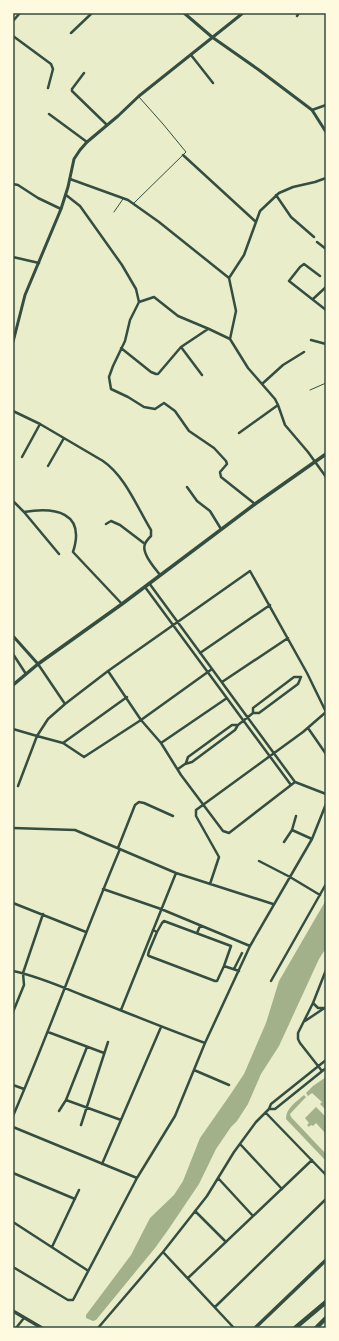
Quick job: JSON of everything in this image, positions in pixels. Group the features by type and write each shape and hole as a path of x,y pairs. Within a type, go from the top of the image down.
{"highway":[{"path":"295,1328 326,1302"},
{"path":"316,1328 326,1318"}],"main road":[{"path":"13,685 38,664 122,604 255,504 326,454"},
{"path":"254,1328 326,1260"},
{"path":"13,1311 42,1328"}],"street":[{"path":"13,21 20,13"},
{"path":"71,33 91,14 90,13"},
{"path":"184,13 212,38 259,70 312,110 326,132"},
{"path":"13,342 25,295 61,209 66,195 74,159 80,150 139,96 243,13"},
{"path":"13,36 51,64 53,69 48,88"},
{"path":"191,54 213,83"},
{"path":"84,73 72,91 107,125"},
{"path":"312,110 326,105"},
{"path":"49,114 87,142"},
{"path":"183,155 256,222"},
{"path":"229,278 244,255 260,211 279,193 293,187 326,178"},
{"path":"70,179 124,199 133,204 159,222 229,278 236,311 230,339"},
{"path":"13,184 18,185 38,198 61,209"},
{"path":"66,195 80,206 122,265 136,289 139,302 130,320 125,341 112,366 109,377 112,389 144,407 155,409 164,403 175,410 189,431 214,448 226,461 227,464 220,472 221,477 255,504"},
{"path":"276,195 291,217 314,237"},
{"path":"317,242 326,249"},
{"path":"13,257 39,263"},
{"path":"320,276 304,264 289,281 326,310"},
{"path":"312,299 326,287"},
{"path":"139,302 154,297 178,316 230,339 248,368 278,405 284,426 308,452 326,477"},
{"path":"121,348 151,372 158,374 181,347 209,329"},
{"path":"311,340 326,344"},
{"path":"181,347 202,375"},
{"path":"262,384 283,365 304,352"},
{"path":"240,433 278,405"},
{"path":"13,411 40,424 112,467 119,475 151,532 151,536 145,544 145,550 147,557 160,575"},
{"path":"22,457 40,424"},
{"path":"48,466 64,438"},
{"path":"187,487 197,502 210,511 221,529"},
{"path":"13,501 59,554"},
{"path":"24,512 44,510 57,511 73,522 76,530 76,542 73,552 122,604"},
{"path":"106,524 111,521 120,525 145,544"},
{"path":"18,786 38,736 48,719 108,671 172,624 250,571 307,673 326,712 308,728 196,810 196,816 219,857 210,884"},
{"path":"149,583 295,782 326,794"},
{"path":"145,587 291,785"},
{"path":"200,653 270,605"},
{"path":"13,636 38,664 65,704"},
{"path":"222,682 288,638"},
{"path":"13,654 27,674"},
{"path":"13,729 63,743 84,757 141,720 212,669"},
{"path":"108,671 127,697 141,720 161,743 223,831 229,833 295,782"},
{"path":"178,769 185,764 192,762 235,730 238,725 253,714 258,714 298,684 301,677 307,673"},
{"path":"253,714 254,708 294,677 301,677"},
{"path":"63,743 127,697"},
{"path":"161,743 227,698"},
{"path":"185,764 188,757 232,725 238,725"},
{"path":"308,728 326,754"},
{"path":"13,1116 48,1032 135,805 139,802 144,803 173,816"},
{"path":"13,1267 68,1300 73,1300 87,1270 137,1178 175,1116 205,1043 250,946 312,839 326,804"},
{"path":"284,842 292,830 296,816"},
{"path":"13,828 75,830 176,873 273,904"},
{"path":"292,830 312,839"},
{"path":"259,861 320,895"},
{"path":"121,1010 176,873"},
{"path":"271,981 326,884"},
{"path":"104,889 250,946"},
{"path":"13,903 86,932"},
{"path":"13,1012 24,985 23,973 43,914"},
{"path":"164,921 197,933 231,946 217,981 148,955 157,932 164,921"},
{"path":"197,933 200,926"},
{"path":"153,930 157,932"},
{"path":"234,969 242,953"},
{"path":"224,966 239,971"},
{"path":"322,1071 298,1039 298,1033 326,970"},
{"path":"13,971 23,973 65,988 160,1027 205,1043"},
{"path":"312,1003 318,1008 325,1008"},
{"path":"304,1021 325,1008"},
{"path":"102,1164 160,1027"},
{"path":"48,1032 104,1053"},
{"path":"81,1125 108,1042"},
{"path":"59,1111 66,1100 87,1047"},
{"path":"98,1328 163,1252 207,1196 240,1144 256,1122 266,1113 271,1104 326,1060"},
{"path":"269,1109 275,1109 326,1068"},
{"path":"194,1070 229,1085"},
{"path":"13,1085 24,1089"},
{"path":"66,1100 121,1120"},
{"path":"266,1113 326,1175"},
{"path":"13,1127 137,1178"},
{"path":"240,1144 282,1188"},
{"path":"188,1278 312,1160"},
{"path":"13,1173 75,1199"},
{"path":"218,1178 253,1216"},
{"path":"52,1247 79,1190"},
{"path":"214,1307 326,1200"},
{"path":"195,1211 226,1242"},
{"path":"13,1222 87,1270"},
{"path":"163,1252 234,1328"},
{"path":"16,1328 24,1318"}],"lane":[{"path":"133,204 186,152 139,96"},
{"path":"114,212 124,199"},
{"path":"310,390 326,383"}],"shaded area":[{"path":"326,900 326,948 319,959 279,1046 261,1074 248,1104 216,1149 199,1184 155,1248 96,1320 93,1321 86,1318 86,1315 131,1255 150,1218 174,1195 183,1181 200,1138 244,1074 266,1023 279,981"},
{"path":"326,1077 326,1110 320,1104 322,1102 312,1093 308,1096 306,1093"},
{"path":"304,1095 306,1097 290,1114 291,1117 326,1154 326,1161 286,1119 286,1115 290,1108"},
{"path":"316,1107 326,1117 326,1134 316,1123 309,1127 307,1125 309,1123 305,1118"}]}
